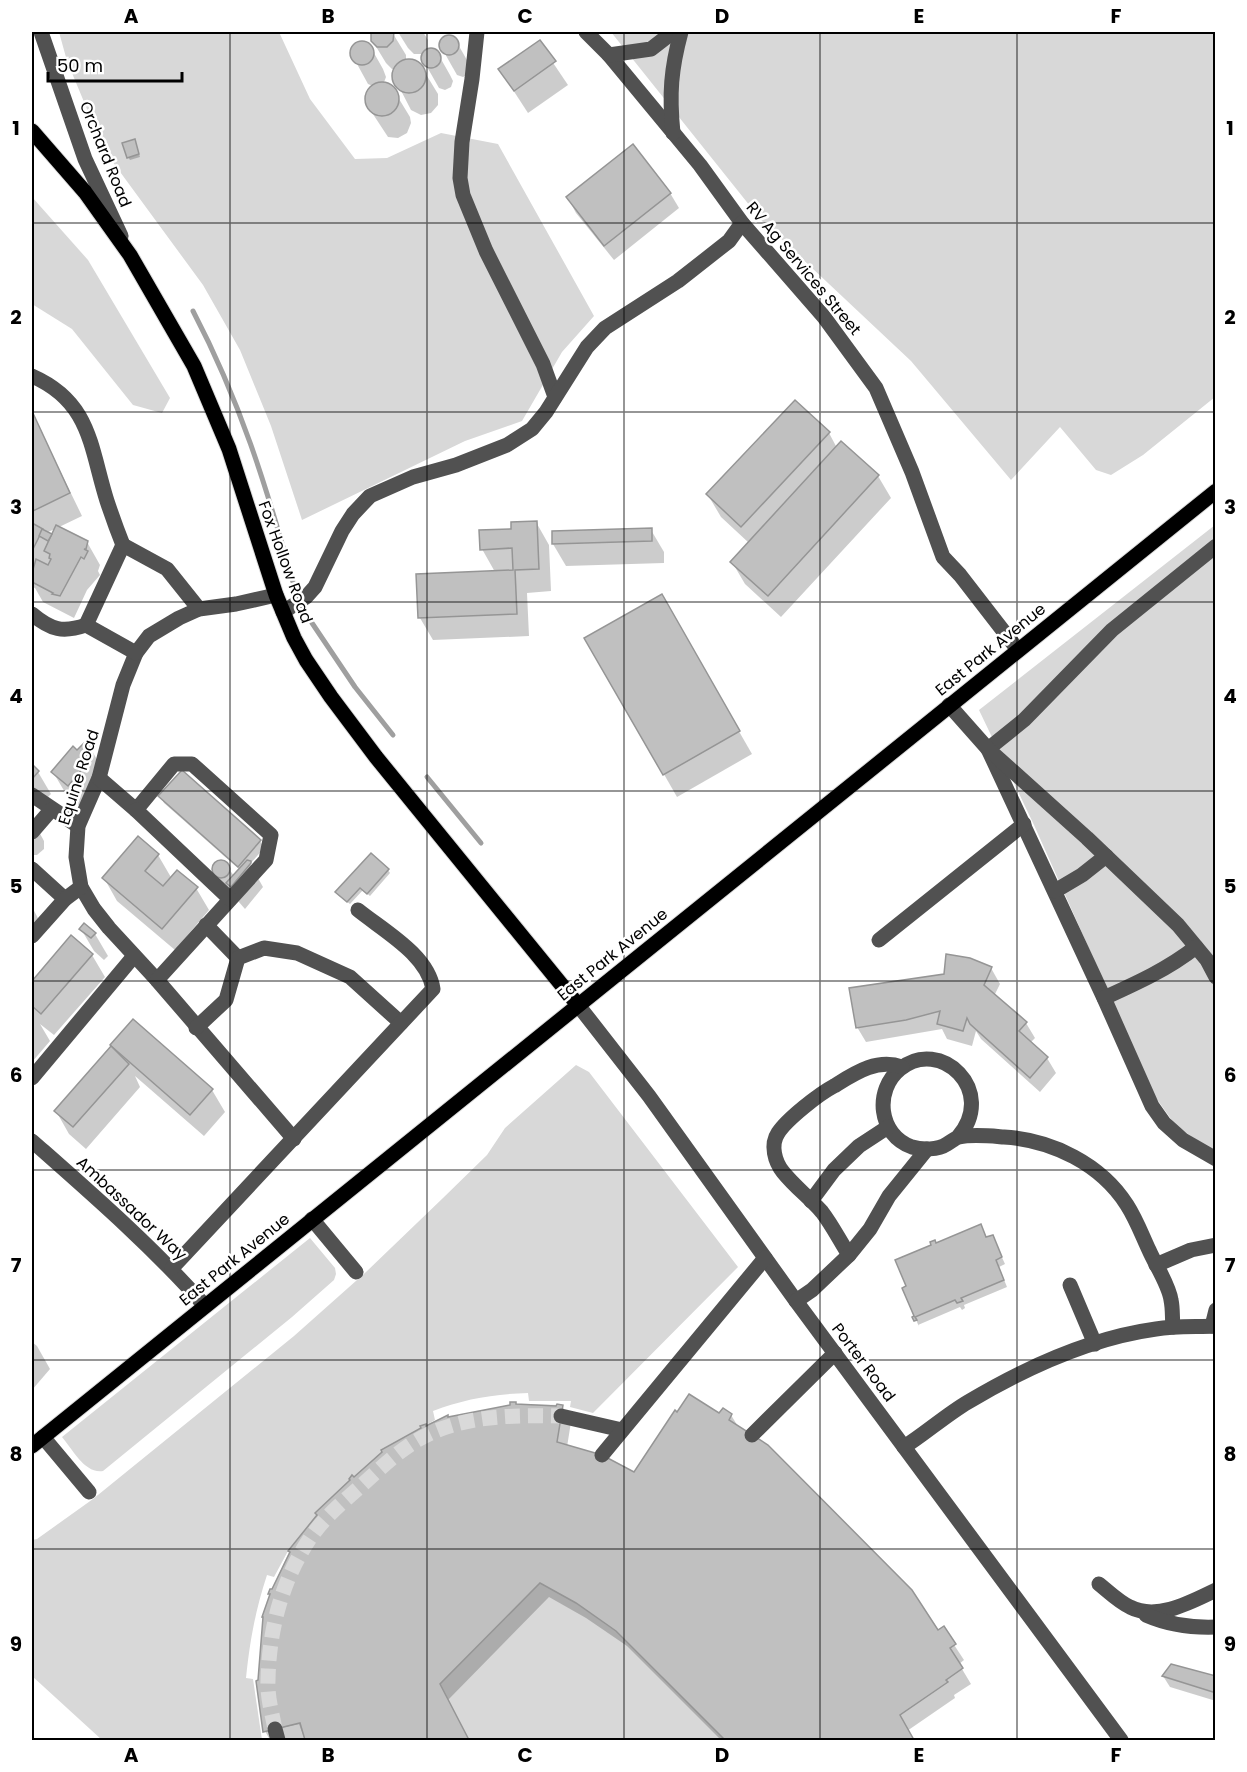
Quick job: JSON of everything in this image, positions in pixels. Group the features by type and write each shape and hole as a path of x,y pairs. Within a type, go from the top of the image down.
{"main road":[{"name":"Fox Hollow Road","path":"32,131 85,192 130,255 194,366 229,449 276,595 306,660 375,757 578,1005"},
{"name":"East Park Avenue","path":"37,1442 1215,491"}],"street":[{"name":"Orchard Road","path":"41,32 85,159 130,255"},
{"path":"477,32 462,142 460,178 463,195 486,251 543,364 555,397"},
{"name":"RV Ag Services Street","path":"586,32 609,55 700,165 742,223 824,317 876,388 912,472 943,557 960,575 1017,650"},
{"path":"609,55 651,49 673,32"},
{"path":"673,133 670,99 674,57 681,32"},
{"path":"283,612 306,597 315,587 342,531 353,514 370,496 412,477 456,465 507,445 532,429 546,412 587,347 605,328 678,281 729,241 742,223"},
{"path":"32,376 58,390 81,418 93,445 107,500 123,545 167,569 200,609"},
{"path":"32,614 43,623 69,631 86,625 123,545"},
{"path":"988,748 1024,720 1112,630 1215,546"},
{"name":"Equine Road","path":"276,595 200,609 179,618 149,636 136,653 123,685 99,778 78,826 76,857 81,887 94,909 294,1138"},
{"path":"86,625 136,653"},
{"path":"949,705 988,748 1178,925 1211,964 1215,977"},
{"path":"988,748 1152,1106 1164,1123 1183,1140 1215,1159"},
{"path":"136,810 174,764 192,764 271,835 266,860 157,980"},
{"path":"99,778 230,899"},
{"path":"32,795 51,810 78,826"},
{"path":"32,832 51,810"},
{"path":"879,940 1024,824"},
{"path":"1055,891 1082,875 1106,856"},
{"path":"32,869 65,898"},
{"path":"32,936 65,898 81,887"},
{"path":"172,1268 433,988 431,977 421,960 358,910"},
{"path":"206,925 238,958"},
{"path":"1104,998 1149,978 1197,947"},
{"path":"238,958 264,948 297,953 350,977 401,1023"},
{"path":"32,1078 134,956"},
{"path":"196,1028 226,1000 238,958"},
{"name":"Porter Road","path":"578,1005 649,1096 1116,1738"},
{"path":"934,1060 947,1064 962,1076 970,1089 972,1112 965,1129 958,1137 944,1146 927,1149 911,1146 897,1138 888,1127 882,1109 883,1095 890,1079 902,1067 918,1061 934,1060"},
{"path":"849,1255 821,1212 782,1171 775,1155 774,1144 778,1134 817,1095 877,1064 890,1063 902,1067"},
{"path":"811,1201 834,1170 859,1146 888,1127"},
{"path":"958,1137 1005,1137 1040,1142 1062,1149 1087,1164 1108,1182 1127,1205 1171,1297 1173,1327"},
{"name":"Ambassador Way","path":"32,1141 134,1231 172,1268 205,1306"},
{"path":"796,1301 812,1290 849,1255 870,1229 889,1196 927,1149"},
{"path":"312,1219 356,1272"},
{"path":"1156,1265 1191,1250 1215,1245"},
{"path":"602,1455 765,1258"},
{"path":"1070,1285 1095,1344"},
{"path":"904,1447 966,1403 1021,1372 1130,1333 1173,1327 1214,1326 1215,1310"},
{"path":"752,1435 835,1353"},
{"path":"561,1416 622,1430"},
{"path":"37,1442 89,1492"},
{"path":"1099,1584 1132,1609 1171,1624 1194,1628 1215,1627"},
{"path":"1132,1609 1152,1612 1166,1611 1215,1590"}],"shaded area":[{"path":"59,32 279,32 310,99 355,159 387,158 441,133 498,144 594,316 562,352 522,421 465,441 302,520 271,426 240,350 203,285 104,150 67,61"},
{"path":"611,32 1215,32 1215,397 1143,455 1111,475 1096,470 1060,427 1011,480 911,361 762,221"},
{"path":"32,197 88,260 170,398 162,413 133,405 72,329 32,304"},
{"path":"1215,525 1215,1152 1176,1126 1144,1081 1107,989 1034,825 979,710"},
{"path":"576,1065 589,1072 738,1267 593,1413 570,1407 571,1401 529,1401 528,1393 491,1396 456,1403 433,1411 435,1420 426,1425 448,1415 449,1417 510,1405 510,1402 563,1405 557,1442 602,1455 634,1472 675,1410 678,1412 689,1394 719,1413 723,1408 732,1414 729,1420 768,1445 912,1590 938,1629 944,1626 956,1644 950,1649 963,1668 947,1680 948,1682 900,1715 914,1740 305,1740 299,1724 263,1732 256,1681 258,1680 262,1617 270,1594 268,1594 288,1551 274,1577 267,1575 249,1651 246,1678 253,1679 262,1740 102,1740 32,1676 32,1540 37,1539 93,1499 294,1336 366,1272 487,1155 505,1128"},
{"path":"310,1238 335,1268 334,1280 103,1471 91,1469 80,1460 62,1437"}],"building":[{"path":"371,32 394,32 393,41 387,47 377,47 371,41"},
{"path":"449,35 456,38 459,45 456,52 449,55 442,52 439,45 442,38"},
{"path":"540,40 556,61 514,91 498,69"},
{"path":"362,41 371,44 374,53 371,62 362,65 353,62 350,53 353,44"},
{"path":"431,48 438,51 441,58 438,65 431,68 424,65 421,58 424,51"},
{"path":"409,59 421,64 426,76 421,88 409,93 397,88 392,76 397,64"},
{"path":"382,82 394,87 399,99 394,111 382,116 370,111 365,99 370,87"},
{"path":"135,139 139,154 127,158 122,143"},
{"path":"633,144 671,193 604,246 566,197"},
{"path":"795,400 830,432 741,527 706,494"},
{"path":"32,411 70,493 33,511 32,506"},
{"path":"841,441 879,475 768,596 730,562"},
{"path":"537,521 539,569 515,570 517,614 418,618 416,574 513,570 512,548 480,550 479,530 511,529 511,522"},
{"path":"32,523 43,529 32,551"},
{"path":"56,525 88,541 84,549 88,551 84,559 81,557 60,596 32,582 36,559 48,565 51,559 50,554 44,551"},
{"path":"652,528 652,541 552,544 552,531"},
{"path":"42,529 52,534 48,541 39,536"},
{"path":"662,594 740,731 663,775 584,638"},
{"path":"85,742 92,748 85,757 89,761 68,786 51,772 73,746 77,750"},
{"path":"32,764 39,771 32,779"},
{"path":"182,770 261,840 238,867 158,796"},
{"path":"138,836 159,854 145,871 163,886 177,870 198,887 162,929 102,878"},
{"path":"371,853 389,869 367,894 360,888 347,902 335,892"},
{"path":"217,860 225,860 230,865 228,876 217,878 212,873 212,865"},
{"path":"247,860 251,863 231,887 226,883"},
{"path":"84,923 96,933 91,938 79,929"},
{"path":"71,935 93,954 41,1014 32,1006 32,981"},
{"path":"946,954 970,958 992,967 984,985 1027,1022 1019,1031 1048,1057 1030,1078 970,1024 967,1018 963,1031 937,1024 940,1011 906,1020 856,1028 849,988 944,974"},
{"path":"133,1019 213,1089 190,1115 110,1045"},
{"path":"111,1046 129,1064 73,1127 54,1111"},
{"path":"981,1224 986,1237 993,1235 1002,1257 996,1260 1004,1280 961,1298 963,1301 957,1303 955,1300 915,1317 917,1320 914,1321 902,1288 906,1286 895,1260 931,1245 930,1242 935,1240 936,1243"},
{"path":"689,1394 719,1413 723,1408 732,1414 729,1420 768,1445 912,1590 938,1630 944,1626 956,1644 950,1648 963,1668 946,1680 948,1682 900,1715 914,1740 725,1740 616,1631 576,1603 540,1583 440,1684 469,1740 305,1740 300,1723 263,1732 256,1681 258,1680 262,1617 270,1589 290,1552 288,1551 317,1515 315,1513 350,1480 352,1475 354,1477 382,1452 381,1450 421,1428 420,1426 426,1424 426,1426 448,1415 448,1417 510,1405 510,1402 556,1406 557,1404 563,1405 557,1442 602,1455 634,1472 675,1410 677,1412"},
{"path":"1171,1664 1216,1676 1216,1693 1162,1676"}],"waterway":[{"path":"193,311 238,411 273,511 293,582"},
{"path":"312,623 355,687 393,735"},
{"path":"427,777 481,843"}],"tunnel":[{"path":"275,1729 268,1686 271,1641 275,1622 293,1567 302,1550 324,1521 342,1502 393,1458 409,1445 427,1435 459,1423 476,1420 510,1416 561,1416"}]}
